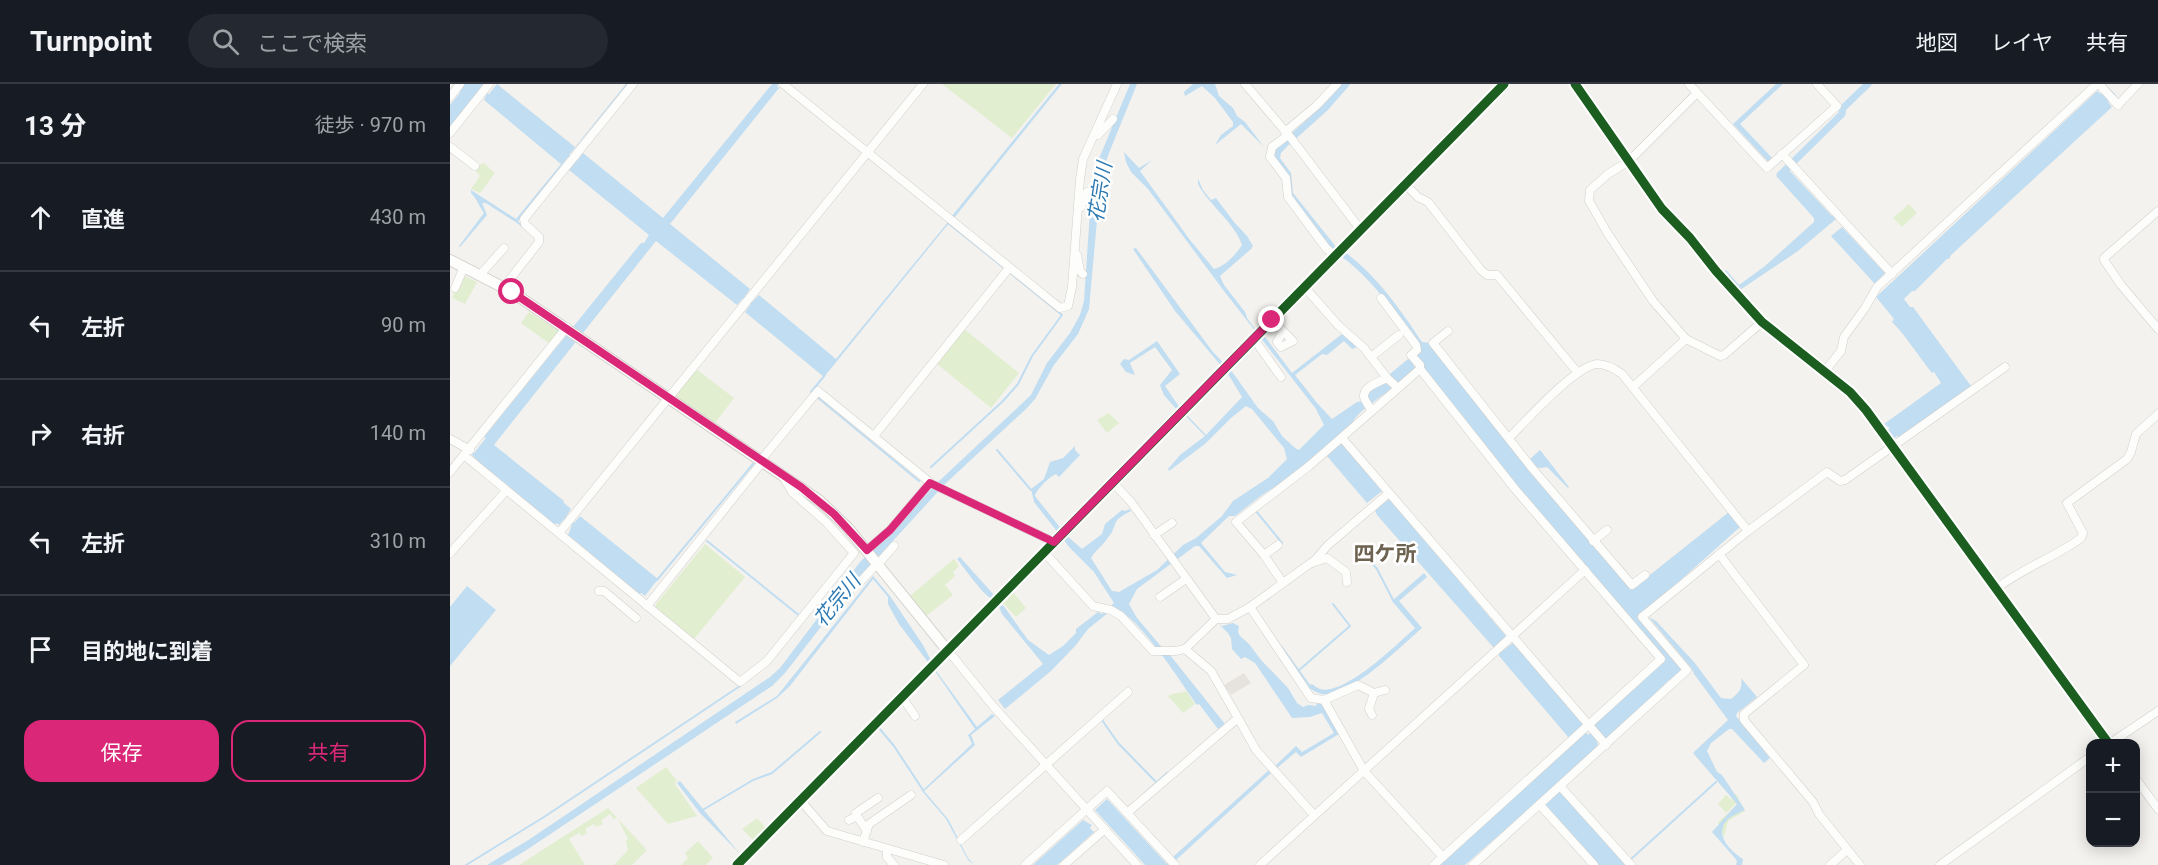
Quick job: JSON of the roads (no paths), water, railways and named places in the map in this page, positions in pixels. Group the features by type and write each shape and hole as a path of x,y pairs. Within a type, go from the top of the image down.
{"street":[{"path":"450,97 460,84"},
{"path":"450,133 489,84"},
{"path":"504,287 539,242 539,237 525,224 524,219 633,84"},
{"path":"559,533 924,84"},
{"path":"784,85 1060,308 1068,306 1083,159 1118,84"},
{"path":"1245,84 1360,229"},
{"path":"1335,256 1326,248 1288,197 1286,178 1270,157 1272,147 1317,106 1336,84"},
{"path":"736,865 949,652 1044,552 1504,84"},
{"path":"1575,84 1662,209 1762,322 1858,400 2105,739"},
{"path":"1689,84 1767,168 1837,106 1817,84"},
{"path":"1825,371 1841,351 1844,337 1877,287 2100,86 2118,105 2138,84"},
{"path":"1697,93 1629,161 1608,174 1590,190 1589,201 1637,279 1686,339 1720,356 1762,322"},
{"path":"1098,135 1113,119"},
{"path":"450,147 475,166"},
{"path":"1782,154 1892,274"},
{"path":"1405,184 1418,197 1428,202 1481,270 1487,275 1497,275 1578,373"},
{"path":"1077,215 1087,192"},
{"path":"2158,211 2104,260 2121,285 2158,329"},
{"path":"480,275 504,248"},
{"path":"1074,253 1077,255 1080,271 1083,274"},
{"path":"450,260 504,287 568,328 783,475 834,514 868,551 993,706 1137,865"},
{"path":"455,288 464,267"},
{"path":"874,436 1009,268"},
{"path":"1307,290 1338,325 1364,348 1387,378 1398,388"},
{"path":"1381,298 1416,345 1417,350 1411,355 1420,369 1515,489 1661,659 1590,727 1434,865"},
{"path":"1272,320 1283,331"},
{"path":"450,472 568,328"},
{"path":"1448,331 1433,343 1532,468 1632,585 1645,575"},
{"path":"1371,357 1399,336"},
{"path":"1633,387 1686,339"},
{"path":"1256,342 1281,377"},
{"path":"1509,438 1557,390 1578,373 1589,366 1599,364 1611,367 1622,374 1633,387 1747,530"},
{"path":"1473,865 1604,743 1687,670 1642,616 1747,530 1827,472 1842,482 2005,366"},
{"path":"1283,583 1264,555 1236,522 1309,466 1420,369"},
{"path":"1372,411 1364,398 1365,394 1371,385 1387,378"},
{"path":"647,606 818,391 931,483 1054,542"},
{"path":"1996,589 2010,578 2035,567 2081,538 2083,533 2067,503 2127,459 2136,434 2158,414"},
{"path":"1341,438 1604,743"},
{"path":"450,439 506,490 740,682 767,660 854,553 826,522 792,492 783,475"},
{"path":"868,551 890,530 931,483"},
{"path":"1110,485 1116,486 1131,502 1216,619"},
{"path":"450,553 506,490"},
{"path":"1044,552 1093,606 1111,610 1121,616 1154,651 1175,651 1185,649 1216,619 1228,619 1250,607 1308,565 1389,493"},
{"path":"1154,535 1172,523"},
{"path":"1593,540 1607,530"},
{"path":"1264,555 1278,545"},
{"path":"861,581 894,546"},
{"path":"1719,554 1804,665 1744,714 1744,720 1813,802 1819,814 1860,865"},
{"path":"1308,565 1327,558 1346,572 1347,582"},
{"path":"1260,865 1585,570"},
{"path":"1160,597 1186,579"},
{"path":"599,591 604,591 636,618"},
{"path":"1250,607 1311,698 1324,700 1358,685 1374,693 1385,690"},
{"path":"1185,649 1211,671 1256,750 1314,815"},
{"path":"961,840 1128,692"},
{"path":"1372,715 1369,710 1374,693"},
{"path":"904,700 915,716"},
{"path":"1324,700 1364,771 1443,857"},
{"path":"2116,739 2158,711"},
{"path":"1127,813 1238,718"},
{"path":"1940,865 2086,761"},
{"path":"2140,784 2158,809"},
{"path":"1560,786 1630,865"},
{"path":"1025,865 1107,791 1175,865"},
{"path":"863,842 869,824 911,795"},
{"path":"856,813 878,798"},
{"path":"801,801 827,831 944,865"},
{"path":"868,805 877,819"},
{"path":"1540,805 1594,865"},
{"path":"849,820 857,816 867,831"},
{"path":"1064,865 1105,829"},
{"path":"887,849 887,857 894,865"},
{"path":"1830,865 1847,850"}],"water":[{"path":"464,84 485,84 450,127 450,105"},
{"path":"497,84 575,147 628,84 569,155 577,161 583,153 663,218 772,84 779,84 777,86 779,88 670,224 750,289 745,296 752,302 759,295 836,359 949,223 824,377 745,312 751,304 743,298 737,305 656,241 494,445 564,501 571,509 566,517 574,523 580,516 658,579 645,596 639,594 568,535 572,525 564,519 559,525 557,523 554,525 472,454 469,456 472,452 474,453 486,438 484,437 649,235 569,170 575,163 568,157 518,221 528,232 486,203 482,203 487,215 460,247 484,213 471,190 516,219 561,164 484,100 487,93 489,94"},
{"path":"1059,84 1062,84 954,218 952,216"},
{"name":"花宗川","path":"1130,84 1137,84 1101,176 1089,309 1078,334 1054,365 1035,399 945,484 859,578 785,673 772,686 525,851 501,865 487,865 530,839 770,677 780,668 860,562 887,538 937,483 1031,395 1047,363 1070,333 1080,315 1084,301 1091,196 1096,166"},
{"path":"1193,84 1215,84 1219,96 1233,108 1237,116 1245,122 1264,147 1241,124 1215,145 1221,135 1233,126 1233,122 1215,98 1202,86 1185,96 1184,92"},
{"path":"1776,84 1783,84 1740,124 1777,163 1773,167 1733,124"},
{"path":"2108,87 2116,95 2108,102 2112,107 1904,299 1910,307 1913,307 1971,386 1901,441 1897,436 1885,445 1879,436 1890,428 1884,424 1941,383 1892,322 1894,319 1876,297 2097,91 2101,94"},
{"path":"1288,139 1291,142 1281,153 1280,158 1291,173 1293,193 1337,248 1334,252 1289,195 1276,166 1273,149"},
{"path":"1124,152 1139,168 1152,160 1140,171 1214,269 1234,256 1242,245 1234,229 1203,192 1198,179 1211,200 1216,198 1247,236 1253,246 1251,249 1220,276 1247,318 1266,338 1292,373 1342,334 1358,347 1352,349 1344,341 1327,355 1322,354 1295,375 1332,419 1357,402 1363,401 1366,394 1408,359 1415,362 1413,364 1415,368 1399,382 1394,382 1393,387 1290,477 1235,516 1229,516 1201,543 1225,572 1237,575 1227,578 1199,546 1195,546 1137,589 1129,604 1137,618 1225,724 1218,729 1199,704 1197,705 1147,636 1136,624 1114,608 1088,629 1051,671 1005,709 998,700 1043,664 1002,614 999,607 1003,605 1028,640 1049,655 1063,646 1076,633 1076,629 1098,612 1102,614 1114,603 1094,572 1070,548 1034,502 1031,489 1044,479 1050,462 1063,458 1075,446 1075,450 1080,455 1059,477 1056,474 1047,481 1035,496 1066,535 1082,549 1102,534 1105,524 1122,510 1130,509 1131,511 1119,518 1111,534 1091,558 1112,591 1119,592 1157,570 1183,545 1196,538 1222,516 1233,501 1268,478 1287,459 1284,448 1252,409 1246,406 1205,444 1169,471 1168,469 1180,455 1205,436 1164,395 1160,385 1172,370 1155,347 1130,363 1135,375 1126,372 1120,364 1124,359 1129,360 1157,341 1180,374 1165,386 1180,408 1206,435 1242,397 1228,374 1175,311 1133,249 1136,248 1213,352 1233,373 1258,408 1273,421 1282,436 1295,448 1299,450 1324,425 1316,409 1148,189 1131,172"},
{"path":"1787,168 1832,216 1834,214 1836,219 1798,251 1740,290 1726,270 1739,285 1765,266 1814,222 1814,218 1777,177"},
{"path":"1842,227 1885,273 1875,284 1831,236"},
{"path":"1346,253 1378,283 1422,342 1430,343 1559,505 1631,590 1729,512 1740,527 1656,602 1638,614 1683,667 1683,671 1671,682 1669,680 1607,740 1603,737 1597,742 1598,747 1592,753 1465,865 1439,865 1585,731 1588,735 1596,728 1593,724 1658,667 1664,659 1528,499 1420,363 1415,356 1418,351 1393,312 1366,278 1342,257"},
{"path":"1340,444 1382,491 1367,503 1327,456"},
{"path":"1540,450 1568,488 1547,467 1532,466 1530,459"},
{"path":"1389,499 1505,635 1506,637 1494,648 1377,515 1375,510"},
{"path":"960,557 994,595 992,599 979,587 957,559"},
{"path":"1424,573 1427,577 1399,601 1422,628 1389,658 1346,688 1322,694 1309,688 1312,684 1320,689 1331,689 1343,685 1384,656 1415,628 1392,601"},
{"path":"873,576 890,596 923,645 937,672 977,727 992,714 995,716 971,735 975,745 924,791 948,819 974,865 968,860 946,819 922,791 972,744 968,735 975,729 899,624 888,604 888,597 873,579 790,686 777,698 736,724 735,722 777,696"},
{"path":"467,586 496,610 450,666 450,607"},
{"path":"1649,617 1656,621 1694,662 1721,698 1731,699 1736,695 1741,687 1741,678 1757,697 1736,716 1770,758 1764,763 1732,729 1711,743 1707,751 1717,772 1722,775 1745,810 1728,819 1722,830 1725,842 1743,859 1742,865 1736,865 1735,858 1712,832 1737,804 1693,753 1728,720 1692,669"},
{"path":"1233,623 1239,626 1240,636 1288,688 1297,703 1303,707 1316,706 1317,703 1321,703 1339,734 1301,757 1296,752 1277,768 1275,766 1296,746 1302,752 1334,733 1322,713 1310,717 1292,718 1255,663 1245,657 1241,659 1232,649 1231,638 1219,624 1222,626"},
{"path":"1513,643 1583,724 1569,738 1499,656 1499,653"},
{"path":"1269,770 1271,773 1176,860 1173,857"},
{"path":"680,781 740,854 700,813 677,783"},
{"path":"1558,791 1561,791 1625,865 1598,865 1549,811 1544,804"},
{"path":"1107,799 1167,864 1169,862 1168,865 1145,865 1095,810"},
{"path":"1083,820 1092,825 1090,828 1094,832 1057,865 1033,865"}],"waterway":[{"path":"1287,142 1325,108 1346,84"},
{"path":"1780,175 1842,114 1843,108 1868,84"},
{"path":"948,223 1004,268"},
{"path":"931,467 1003,401 1018,384 1032,356 1062,315 1009,272"},
{"path":"813,393 811,392 825,375"},
{"path":"817,397 919,481"},
{"path":"997,450 1031,490"},
{"path":"657,580 753,464"},
{"path":"1256,511 1282,543"},
{"name":"花宗川","path":"707,541 801,617"},
{"path":"1361,550 1377,569 1393,600"},
{"path":"1298,671 1350,626 1333,604"},
{"path":"1281,646 1309,685"},
{"path":"466,865 544,817 743,684"},
{"path":"1102,720 1118,743 1156,782"},
{"path":"879,728 894,746 923,790"},
{"path":"701,811 753,780 772,773 820,732"},
{"path":"1145,793 1167,773"},
{"path":"1630,860 1716,782"}],"district":[{"name":"四ケ所","path":"1385,554"}]}
